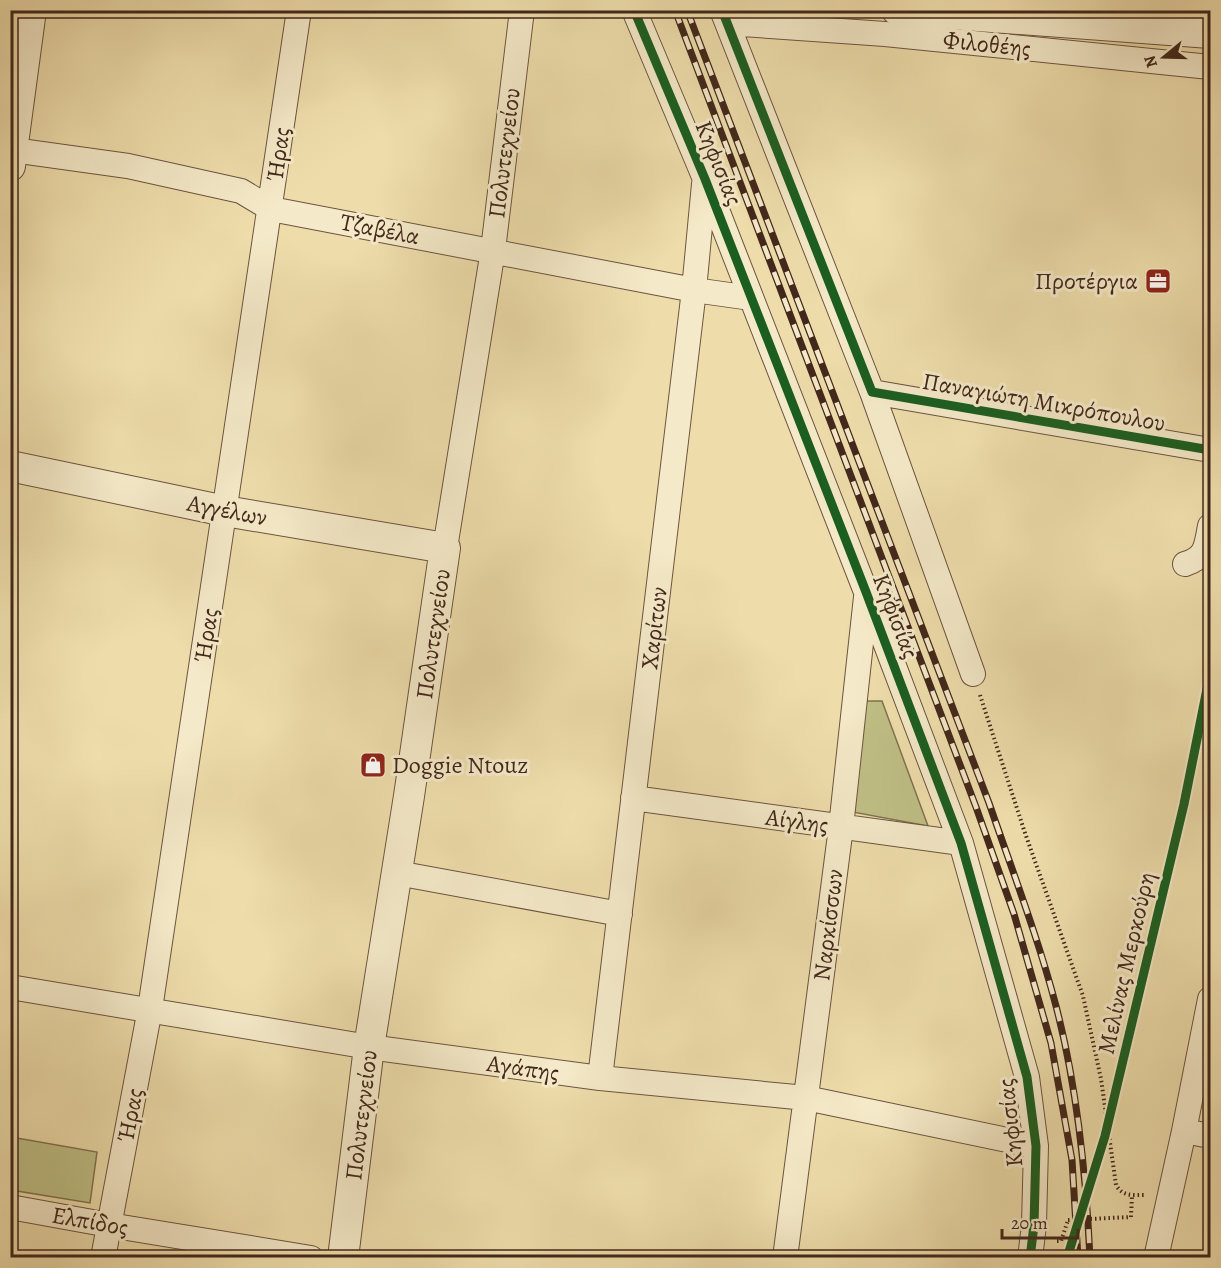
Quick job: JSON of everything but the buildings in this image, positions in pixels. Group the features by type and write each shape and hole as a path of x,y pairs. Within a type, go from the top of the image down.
{"street":[{"path":"12,158 31,10"},
{"name":"Ήρας","path":"103,1257 150,1009 299,10"},
{"name":"Πολυτεχνείου","path":"343,1257 369,1047 493,250 522,10"},
{"name":"Κηφισίας","path":"634,10 705,179 867,592 961,843 1027,1077 1036,1146 1034,1225 1030,1257"},
{"name":"Φιλοθέης","path":"897,10 1210,33"},
{"path":"724,16 872,392 973,674"},
{"name":"Φιλοθέης","path":"724,16 1210,67"},
{"name":"Τζαβέλα","path":"12,158 128,166 242,191 271,209 694,290 751,298"},
{"name":"Χαρίτων","path":"600,1078 694,290 705,179"},
{"name":"Παναγιώτη Μικρόπουλου","path":"872,392 1210,450"},
{"name":"Αγγέλων","path":"10,466 225,511 445,548"},
{"path":"1185,564 1202,555 1210,526"},
{"name":"Ναρκίσσων","path":"785,1257 841,827 867,592"},
{"name":"Αίγλης","path":"633,798 961,843"},
{"path":"397,873 620,914"},
{"name":"Αγάπης","path":"10,987 369,1047 600,1078 806,1098 1036,1146"},
{"path":"1156,1257 1210,999"},
{"path":"1184,1131 1210,1136"},
{"name":"Ελπίδος","path":"10,1207 311,1257"}],"path":[{"path":"973,674 1025,833 1083,996 1101,1079 1116,1185 1120,1192 1132,1196 1141,1195"},
{"path":"1101,1154 1115,1095"},
{"path":"1061,1241 1068,1220 1131,1217 1132,1196"},
{"path":"1078,1225 1081,1214"}],"green space":[{"path":"863,701 882,701 928,826 847,811"},
{"path":"11,1137 97,1152 90,1203 11,1190"}],"railway":[{"path":"675,10 976,807 1014,914 1051,1043 1072,1160 1078,1258"},
{"path":"687,10 989,803 1033,929 1056,1006 1070,1067 1083,1162 1090,1258"}],"cycle path":[{"path":"634,10 705,179 961,843 1027,1077 1036,1146 1034,1225 1030,1258"},
{"path":"722,10 872,392 1210,450"},
{"name":"Μελίνας Μερκούρη","path":"1067,1258 1105,1136 1184,804 1210,674"}],"place":[{"name":"Προτέργια","path":"1158,281"},
{"name":"Doggie Ntouz","path":"373,765"}]}
